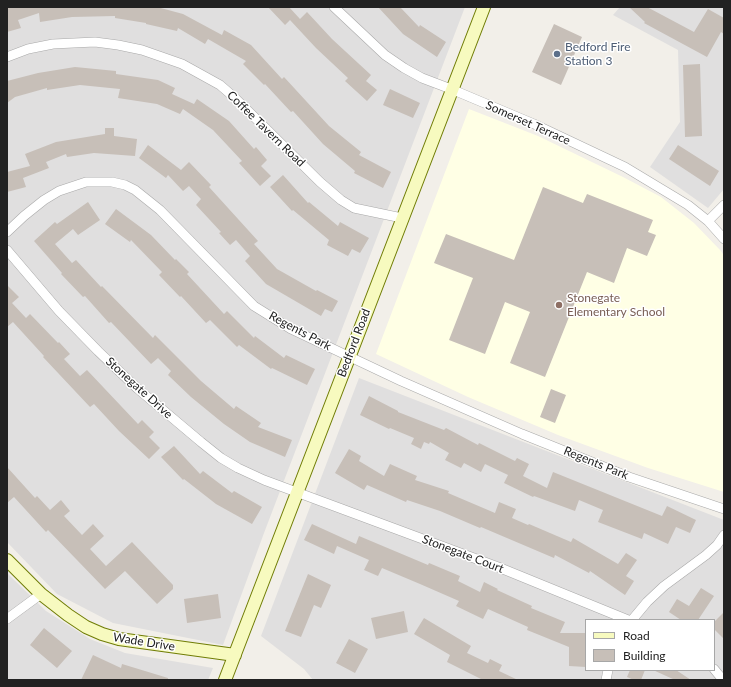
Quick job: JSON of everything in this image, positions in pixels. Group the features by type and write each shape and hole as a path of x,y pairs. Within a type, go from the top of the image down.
{"main road":[{"name":"Bedford Road","path":"225,680 451,89 484,7"},
{"name":"Wade Drive","path":"7,560 41,594 86,627 102,634 119,639 234,654"}],"street":[{"name":"Somerset Terrace","path":"334,7 385,55 404,68 422,78 534,124 625,167 688,205 708,221 724,239"},
{"name":"Coffee Tavern Road","path":"7,57 28,49 53,44 95,42 142,50 182,64 220,85 320,182 341,200 354,208 402,218"},
{"name":"Regents Park","path":"7,232 44,200 59,191 86,182 112,182 125,185 135,190 160,210 254,306 291,329 401,381 522,434 629,477 724,509"},
{"path":"708,221 724,205"},
{"name":"Stonegate Drive","path":"7,250 59,311 98,351 138,389 201,442 221,458 238,468 264,480 297,492"},
{"name":"Stonegate Court","path":"297,492 498,567 626,619"},
{"path":"633,619 647,602 664,586 718,545 724,535"},
{"path":"7,619 41,594"},
{"path":"715,670 723,680"}],"shaded area":[{"path":"7,7 465,7 264,533 223,645 113,623 57,594 7,542"},
{"path":"620,7 724,7 724,189 708,208 650,167 680,122 678,50 613,15"},
{"name":"Stonegate Elementary School","path":"469,109 538,136 661,197 694,223 721,251 724,256 724,492 648,468 558,435 468,397 376,354"},
{"path":"359,378 724,520 724,680 313,680 304,669 261,636"},
{"path":"7,573 46,611 90,639 125,653 213,668 208,680 7,680"}],"building":[{"path":"7,7 157,7 183,14 222,35 224,30 251,45 282,79 284,77 329,126 361,152 359,155 391,172 383,188 354,173 355,171 323,144 293,111 291,112 265,84 264,85 243,64 246,61 208,39 205,44 178,28 177,31 146,23 115,18 115,16 72,17 40,22 39,13 18,20 21,28 7,32"},
{"path":"268,7 289,7 300,19 307,12 332,39 371,75 366,81 377,90 367,101 345,81 348,78 316,48 290,20 285,25"},
{"path":"378,7 400,7 419,27 420,25 446,42 437,57 403,34"},
{"path":"629,7 647,7 694,32 708,9 724,18 724,34 721,32 707,57 644,23 645,22"},
{"name":"Bedford Fire Station 3","path":"554,24 582,37 561,85 532,72"},
{"path":"700,64 702,136 685,137 683,65"},
{"path":"75,67 116,71 116,74 158,80 175,88 172,94 194,104 197,99 229,121 254,149 256,147 267,160 261,166 271,176 260,186 239,163 242,161 213,130 183,109 180,114 157,104 118,98 120,89 80,85 47,90 47,88 15,97 7,103 7,81 38,73"},
{"path":"390,89 420,103 413,118 383,105"},
{"path":"105,128 114,128 114,136 137,139 135,156 94,153 67,157 66,154 46,162 49,168 23,178 26,187 7,192 7,172 30,166 25,154 56,142 105,134"},
{"path":"148,145 181,170 189,162 211,185 209,187 258,241 254,244 277,269 316,291 317,290 338,301 332,312 325,309 321,316 266,284 245,261 250,256 236,240 230,245 219,233 221,232 196,205 201,199 189,186 183,191 168,175 166,178 139,158"},
{"path":"678,145 719,171 710,186 669,159"},
{"path":"283,175 308,203 309,202 338,226 340,222 369,238 360,253 352,249 348,256 327,245 329,240 293,210 292,211 270,187"},
{"path":"543,187 583,203 587,194 653,220 648,232 656,235 647,256 627,248 614,283 587,272 545,377 510,363 530,312 505,302 485,354 449,340 473,278 434,263 446,234 514,260"},
{"path":"88,202 100,220 78,235 73,229 55,244 72,263 76,260 153,338 155,335 201,381 234,409 236,406 261,423 258,427 292,440 285,457 250,442 224,424 191,397 168,375 171,371 158,358 151,364 111,322 109,323 85,296 83,297 61,274 62,273 34,241 55,222 57,224"},
{"path":"116,209 151,235 175,260 176,259 189,272 187,274 224,314 227,311 254,338 255,336 284,358 286,355 315,369 307,385 272,368 271,369 239,345 237,347 210,320 206,323 159,275 162,272 131,240 130,242 105,224"},
{"path":"7,285 19,297 12,303 26,318 30,314 58,343 59,342 70,354 64,359 80,376 87,370 138,424 142,420 154,432 149,437 160,448 149,459 119,431 94,404 90,407 43,357 44,356 13,322 7,327"},
{"path":"551,389 566,395 555,423 540,417"},
{"path":"369,396 398,412 444,430 446,428 478,445 479,443 515,461 517,458 529,464 523,476 547,488 553,472 662,516 667,506 696,520 690,533 676,527 668,544 644,533 642,539 598,522 603,510 579,500 575,511 534,496 533,497 504,483 508,475 485,464 481,472 464,463 461,468 445,460 449,453 430,442 429,444 424,442 421,449 411,444 414,438 390,428 389,429 360,415"},
{"path":"174,446 200,474 203,471 232,493 234,491 262,507 252,524 216,504 184,479 183,480 161,457"},
{"path":"349,449 361,456 359,461 384,476 390,464 417,476 415,480 449,491 448,493 495,513 499,502 516,509 512,518 571,542 573,538 618,564 626,553 637,560 626,576 634,581 625,595 590,571 589,573 555,555 554,558 481,527 480,528 440,511 407,500 406,502 367,485 364,490 335,473"},
{"path":"7,467 35,498 37,496 50,510 61,500 70,511 64,516 82,535 93,524 104,536 90,549 106,566 132,542 173,585 173,589 157,604 125,571 105,589 48,530 46,532 14,497 7,503"},
{"path":"312,524 356,544 359,536 428,565 429,563 460,576 458,581 480,592 484,582 498,589 497,590 532,606 531,608 565,622 560,633 585,633 585,667 569,666 569,647 527,630 528,627 488,609 483,619 456,606 459,601 382,568 378,576 364,570 369,560 337,546 334,554 304,540"},
{"path":"308,574 331,585 321,608 314,605 301,637 285,631"},
{"path":"701,588 714,596 699,619 680,619 669,612 677,599 689,606"},
{"path":"218,594 221,618 187,623 184,599"},
{"path":"404,611 408,632 376,639 371,618"},
{"path":"724,612 724,639 715,630 715,621"},
{"path":"424,618 471,646 467,653 488,663 490,659 502,665 499,671 518,680 483,680 447,662 450,655 414,634"},
{"path":"44,628 72,651 57,668 30,645"},
{"path":"349,639 368,649 355,673 336,663"},
{"path":"93,655 121,668 122,664 168,678 168,680 81,680"},
{"path":"630,671 645,671 641,680 634,680 627,677"},
{"path":"655,671 678,671 691,680 675,680"}],"place":[{"name":"Bedford Fire Station 3","path":"557,54"},
{"name":"Stonegate Elementary School","path":"559,305"}]}
